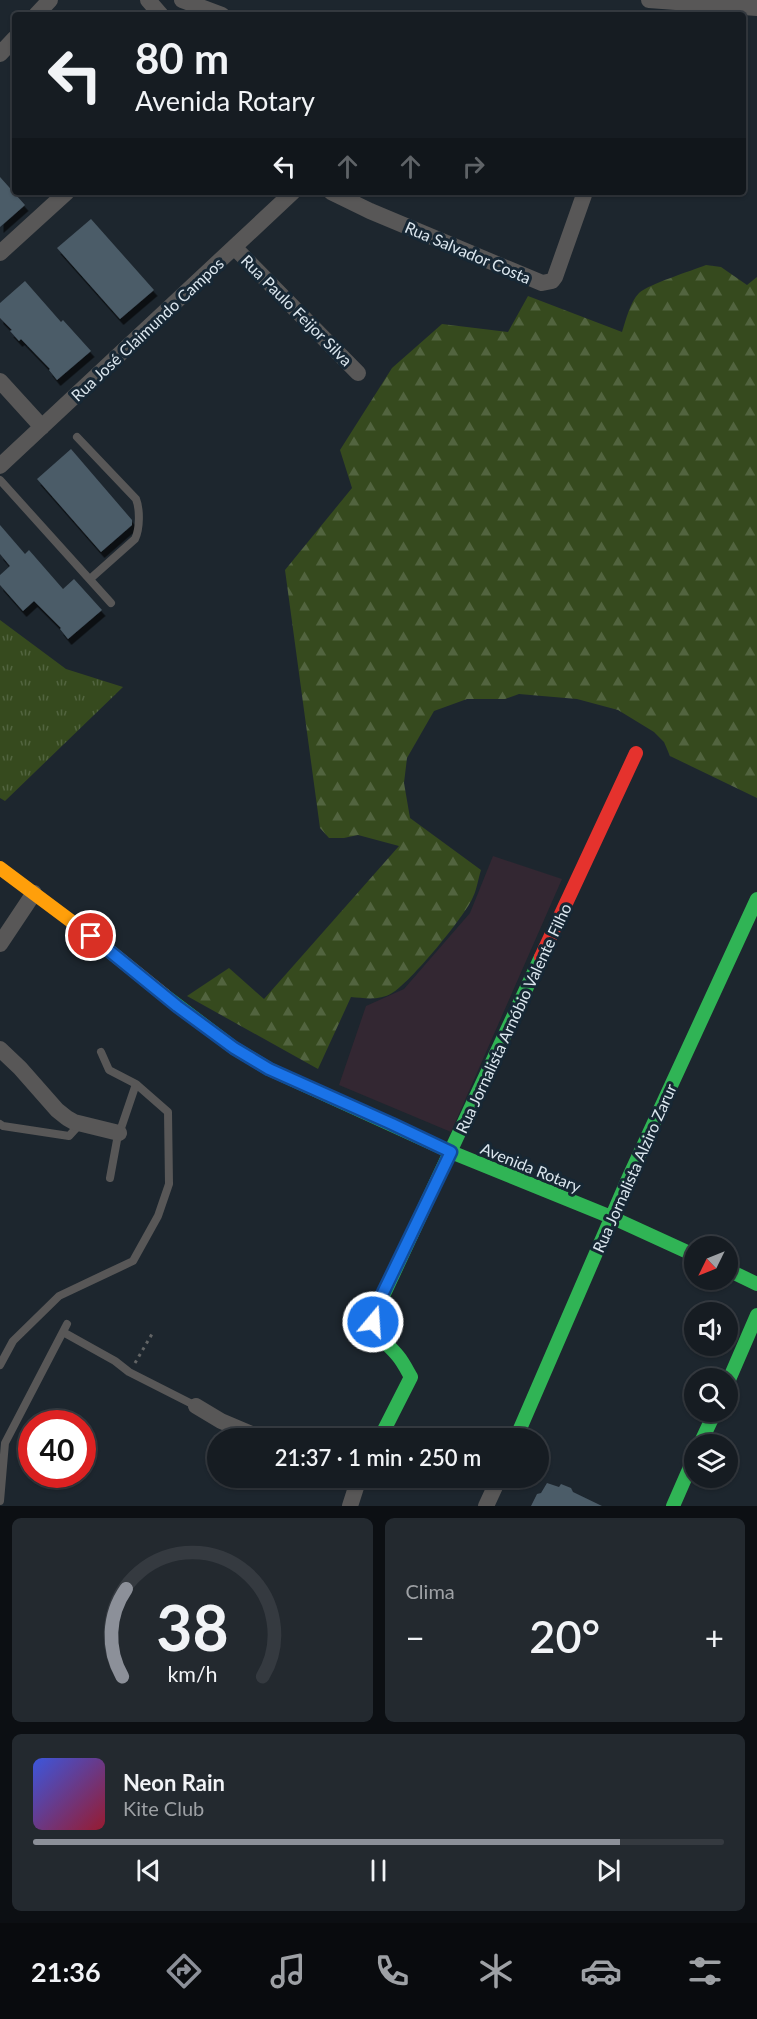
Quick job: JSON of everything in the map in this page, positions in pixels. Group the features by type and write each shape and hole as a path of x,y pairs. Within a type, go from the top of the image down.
{"street":[{"path":"39,12 50,0"},
{"path":"148,0 158,12"},
{"path":"649,0 757,8"},
{"path":"187,6 210,12"},
{"path":"0,54 12,41"},
{"path":"0,253 64,195"},
{"name":"Rua José Claimundo Campos","path":"0,466 290,195"},
{"name":"Rua Salvador Costa","path":"337,195 542,283 547,283 555,277 584,195"},
{"name":"Rua Paulo Feijor Silva","path":"235,248 358,373"},
{"path":"0,381 42,427"},
{"name":"Rua Jornalista Arnóbio Valente Filho","path":"385,1428 411,1377 399,1357 375,1333 373,1322 375,1312 636,753"},
{"name":"Avenida Rotary","path":"0,868 91,936 177,1006 234,1048 269,1069 451,1152 611,1217 684,1250"},
{"path":"0,944 34,893"},
{"name":"Rua Jornalista Alziro Zarur","path":"520,1428 611,1217 757,899"},
{"path":"0,1049 67,1118 80,1124 119,1133"},
{"path":"738,1275 757,1284"},
{"path":"734,1368 757,1315"},
{"path":"196,1406 237,1428"},
{"path":"674,1506 684,1482"},
{"path":"350,1506 354,1488"},
{"path":"486,1506 494,1488"}],"lane":[{"path":"77,437 136,499 138,504 138,534 135,539 90,579"},
{"path":"0,480 111,603"},
{"path":"0,1365 14,1341 59,1296 133,1261 158,1216 169,1184 168,1112 136,1084 109,1070 101,1052"},
{"path":"110,1178 119,1133 136,1084"},
{"path":"1,1126 69,1137 80,1124"},
{"path":"0,1501 5,1443 65,1328 129,1372 196,1406"}],"path":[{"path":"129,1372 152,1334"}],"shaded area":[{"path":"493,856 562,879 451,1132 339,1085 366,1006 404,989 470,913"}],"green space":[{"path":"706,265 721,267 747,285 757,277 757,798 670,756 664,742 654,732 618,710 577,699 519,694 505,699 467,699 434,711 407,758 404,783 410,818 481,870 468,906 449,933 411,977 387,996 351,997 318,1069 187,996 229,968 264,999 399,846 358,835 329,838 320,828 285,570 352,488 340,450 392,368 442,324 508,332 528,296 622,332 631,306 644,289"},
{"path":"0,620 66,669 123,687 5,801 0,798"}],"building":[{"path":"0,177 12,190 12,195 16,195 25,205 0,227"},
{"path":"91,219 154,290 120,319 57,248"},
{"path":"25,281 61,322 63,320 91,351 57,380 50,369 21,339 19,341 0,318 0,303"},
{"path":"71,449 132,520 132,525 101,552 37,479"},
{"path":"0,525 25,554 29,550 63,589 74,579 102,610 68,639 61,628 34,601 23,611 0,585 0,575 10,566 0,554"},
{"path":"549,1484 559,1487 561,1484 602,1506 531,1506 537,1494 541,1493 544,1488 549,1488"}],"traffic: fast":[{"path":"520,1428 628,1179 757,899"},
{"path":"385,1428 411,1377 400,1358 383,1341 377,1331 376,1311 541,957"},
{"path":"164,995 234,1048 269,1069 451,1152 611,1217 684,1250"},
{"path":"738,1275 757,1284"},
{"path":"734,1368 757,1315"},
{"path":"705,1434 710,1422"},
{"path":"673,1506 684,1481"}],"traffic: slow":[{"path":"0,868 91,936 164,995"}],"traffic: jam":[{"path":"541,957 636,753"}],"route":[{"path":"91,936 177,1006 234,1048 269,1069 451,1152 380,1299 373,1322"}]}
